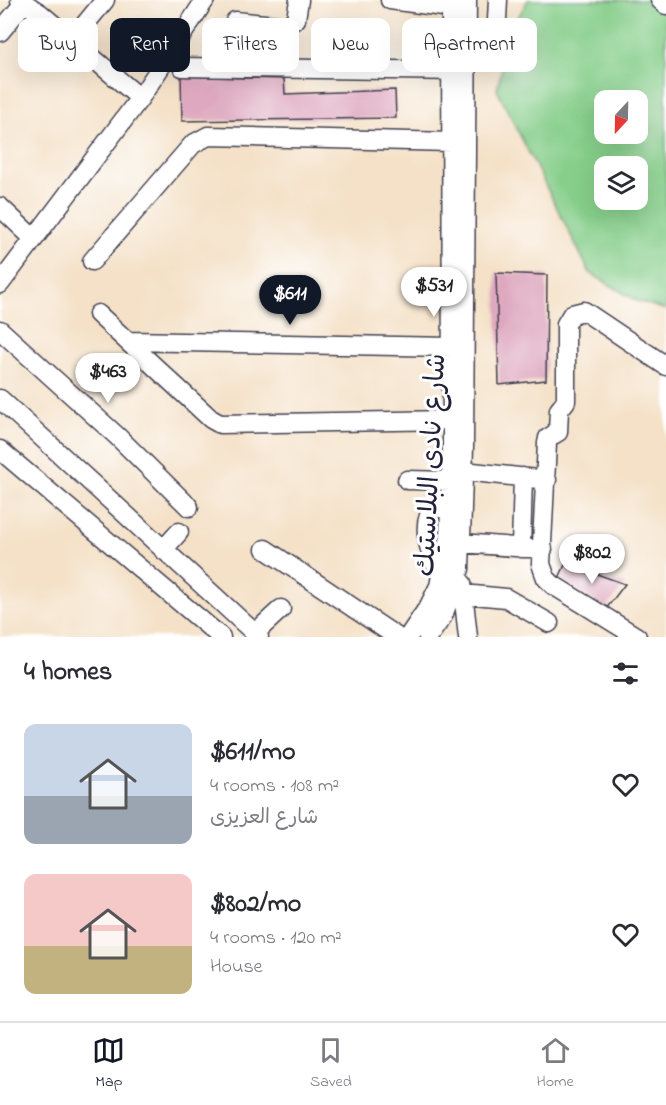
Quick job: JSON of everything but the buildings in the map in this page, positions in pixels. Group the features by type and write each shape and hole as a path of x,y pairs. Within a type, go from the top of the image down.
{"street":[{"path":"90,18 105,0"},
{"path":"0,284 140,98 206,0"},
{"path":"296,18 299,0"},
{"path":"390,0 456,3"},
{"path":"497,18 498,0"},
{"path":"660,0 666,5"},
{"path":"0,32 31,3 48,18"},
{"name":"شارع نادى البلاستيك","path":"456,3 457,18"},
{"path":"98,62 140,98"},
{"path":"190,67 402,70"},
{"name":"شارع نادى البلاستيك","path":"428,637 443,616 460,569 461,543 452,420 451,142 459,72"},
{"name":"شارع نادى البلاستيك","path":"408,637 429,606 441,576 449,536 450,506 457,476 459,72"},
{"path":"92,261 193,144 207,136 451,142"},
{"path":"0,207 33,238"},
{"path":"637,637 549,582 542,569 547,441 558,432 559,410 566,401 566,324 569,316 576,312 584,312 666,366"},
{"path":"98,314 211,419 220,424 452,420"},
{"path":"0,330 117,436 189,507"},
{"path":"127,341 452,348"},
{"path":"0,399 257,635 281,609"},
{"path":"0,450 221,637"},
{"path":"407,480 457,476 523,477 547,480"},
{"path":"521,548 523,477"},
{"path":"163,550 179,531"},
{"path":"461,543 543,549"},
{"path":"265,549 397,637"},
{"path":"460,569 468,637"},
{"path":"463,594 506,598 549,623"}],"green space":[{"path":"528,0 666,0 666,310 637,301 590,273 497,90 501,72 537,72 537,18 518,18"}]}
